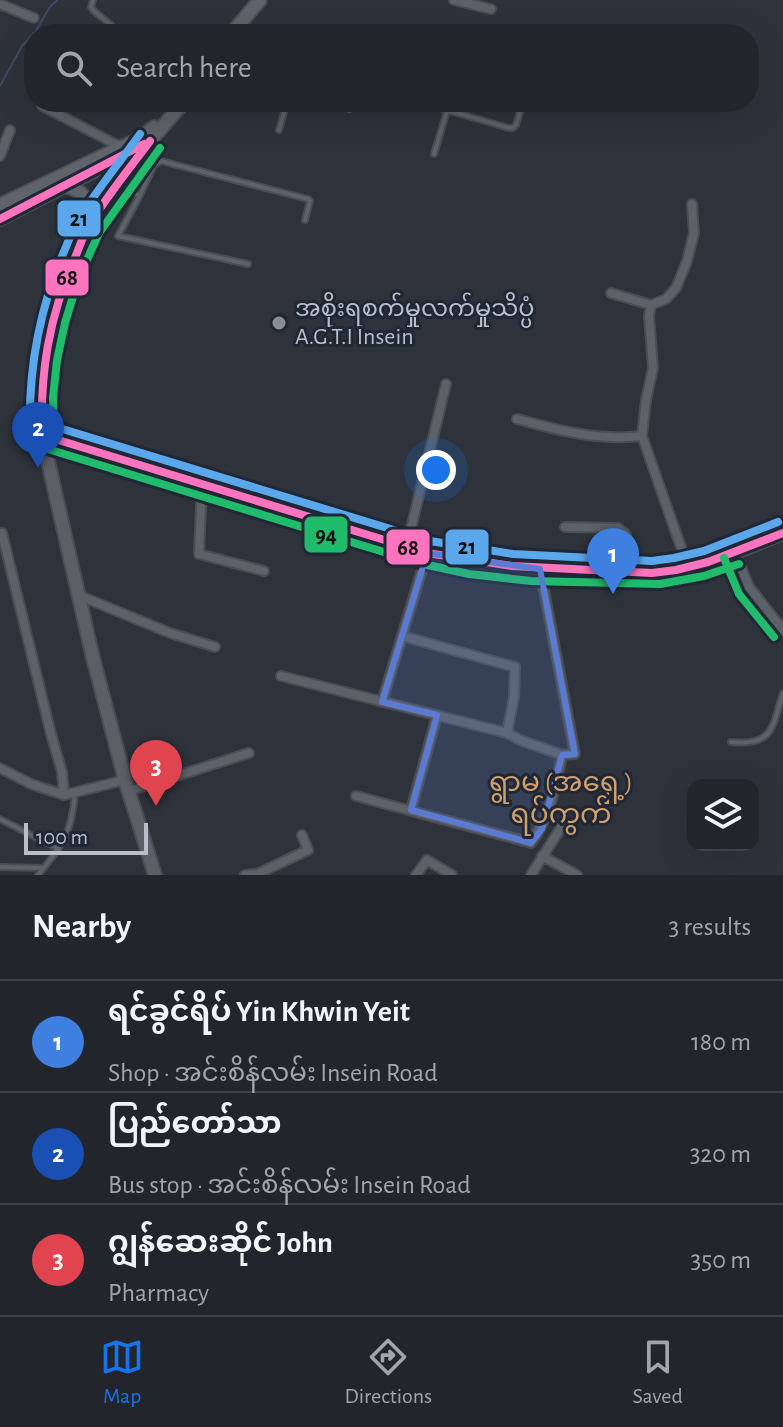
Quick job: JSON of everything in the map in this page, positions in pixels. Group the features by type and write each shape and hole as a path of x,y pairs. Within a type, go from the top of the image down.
{"main road":[{"path":"240,24 260,0"},
{"path":"250,24 269,0"},
{"path":"155,875 127,786 78,595 42,435 42,379 53,320 88,227 150,136 172,112"},
{"path":"0,205 150,136"},
{"path":"0,219 150,136"},
{"path":"64,186 74,187 86,198 90,205 88,227"},
{"path":"42,435 427,553 470,562 540,569 660,572 702,564 783,533"}],"street":[{"path":"454,0 491,9"},
{"path":"0,4 34,18"},
{"path":"54,112 121,147"},
{"path":"0,156 10,130"},
{"path":"611,293 651,305 666,299 676,288 687,261 694,233 692,204"},
{"path":"651,305 649,316 654,362 642,436 688,567"},
{"path":"407,545 446,384"},
{"path":"517,419 564,431 611,438 642,436"},
{"path":"202,483 199,554 264,571"},
{"path":"565,527 618,528 626,534 629,571"},
{"path":"2,533 62,772 64,795"},
{"path":"382,702 427,553"},
{"path":"735,553 749,587 783,630"},
{"path":"281,676 507,733 562,755 575,754 540,569"},
{"path":"78,595 170,633 215,647"},
{"path":"402,636 515,667 514,697 507,733"},
{"path":"411,810 437,715"},
{"path":"0,768 31,784 64,795 127,786 249,753"},
{"path":"356,796 531,843 542,829 562,755"},
{"path":"531,875 564,823"},
{"path":"245,875 259,874 308,850 302,835"},
{"path":"542,856 577,875"},
{"path":"416,875 427,860 452,875"}],"lane":[{"path":"93,0 91,7 110,24"},
{"path":"279,130 284,112"},
{"path":"434,154 447,112"},
{"path":"451,112 509,128 513,128 519,112"},
{"path":"248,264 118,236 154,165 161,161 308,199 305,220"},
{"path":"118,187 140,195"},
{"path":"731,742 749,744 761,740 768,733 783,693"},
{"path":"38,875 69,831 75,793"},
{"path":"0,819 59,849"},
{"path":"0,867 44,868"}],"highlighted area":[{"path":"427,553 540,569 575,754 562,755 542,829 531,843 411,810 437,715 382,702"}],"waterway":[{"path":"40,24 57,0"},
{"path":"0,86 24,44"}],"transit line":[{"name":"21","path":"30,435 36,343 54,276 78,220 140,134"},
{"name":"68","path":"42,435 48,346 65,281 89,226 150,141"},
{"name":"68","path":"0,219 144,144"},
{"name":"94","path":"54,435 53,398 57,360 78,280 99,233 160,148"},
{"name":"21","path":"46,424 430,541 513,554 652,561 704,551 778,522"},
{"name":"68","path":"42,435 427,553 512,566 652,573 708,562 783,533"},
{"name":"94","path":"38,446 423,564 469,574 531,581 660,584 704,576 739,564"},
{"name":"94","path":"724,558 739,594 774,637"}],"place":[{"name":"အစိုးရစက်မှုလက်မှုသိပ္ပံ A.G.T.I Insein","path":"279,323"},
{"name":"ပြည်တော်သာ","path":"38,468"},
{"name":"ရင်ခွင်ရိပ် Yin Khwin Yeit","path":"613,594"},
{"name":"ဂျွန်ဆေးဆိုင် John","path":"156,806"}],"district":[{"name":"ရွာမ (အရှေ့) ရပ်ကွက်","path":"561,799"}]}
